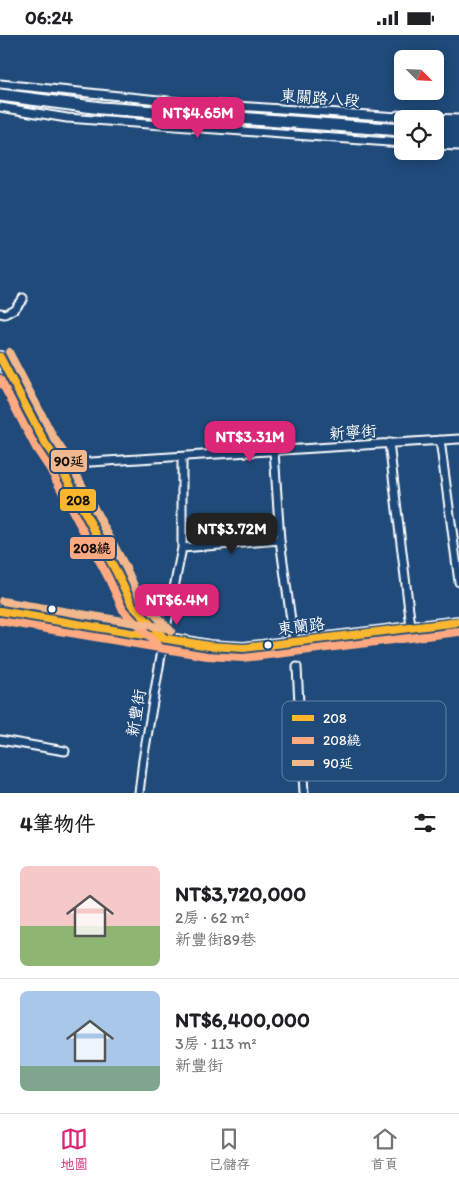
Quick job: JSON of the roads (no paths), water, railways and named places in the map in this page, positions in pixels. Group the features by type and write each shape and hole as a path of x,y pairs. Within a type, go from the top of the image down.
{"highway":[{"path":"0,95 101,108 394,129"},
{"path":"444,125 459,126"},
{"path":"444,133 459,134"},
{"path":"444,144 459,144"}],"main road":[{"path":"0,357 45,443 59,464 132,605 164,638"},
{"name":"東蘭路","path":"164,638 209,646 244,649 459,622"}],"street":[{"name":"東關路八段","path":"0,84 179,102 394,117"},
{"path":"0,107 67,119 394,142"},
{"name":"東關路八段","path":"444,119 459,119"},
{"path":"444,145 459,147"},
{"path":"0,313 5,314 14,309 22,298"},
{"path":"459,439 440,440 459,582"},
{"name":"新寧街","path":"59,464 440,440"},
{"path":"389,443 411,627"},
{"path":"274,451 280,540 294,642"},
{"name":"新豐街","path":"139,793 164,638 182,548 182,457"},
{"path":"182,548 280,540"},
{"name":"東蘭路","path":"0,611 164,638"},
{"path":"297,667 299,701"},
{"path":"0,739 65,751"}]}
